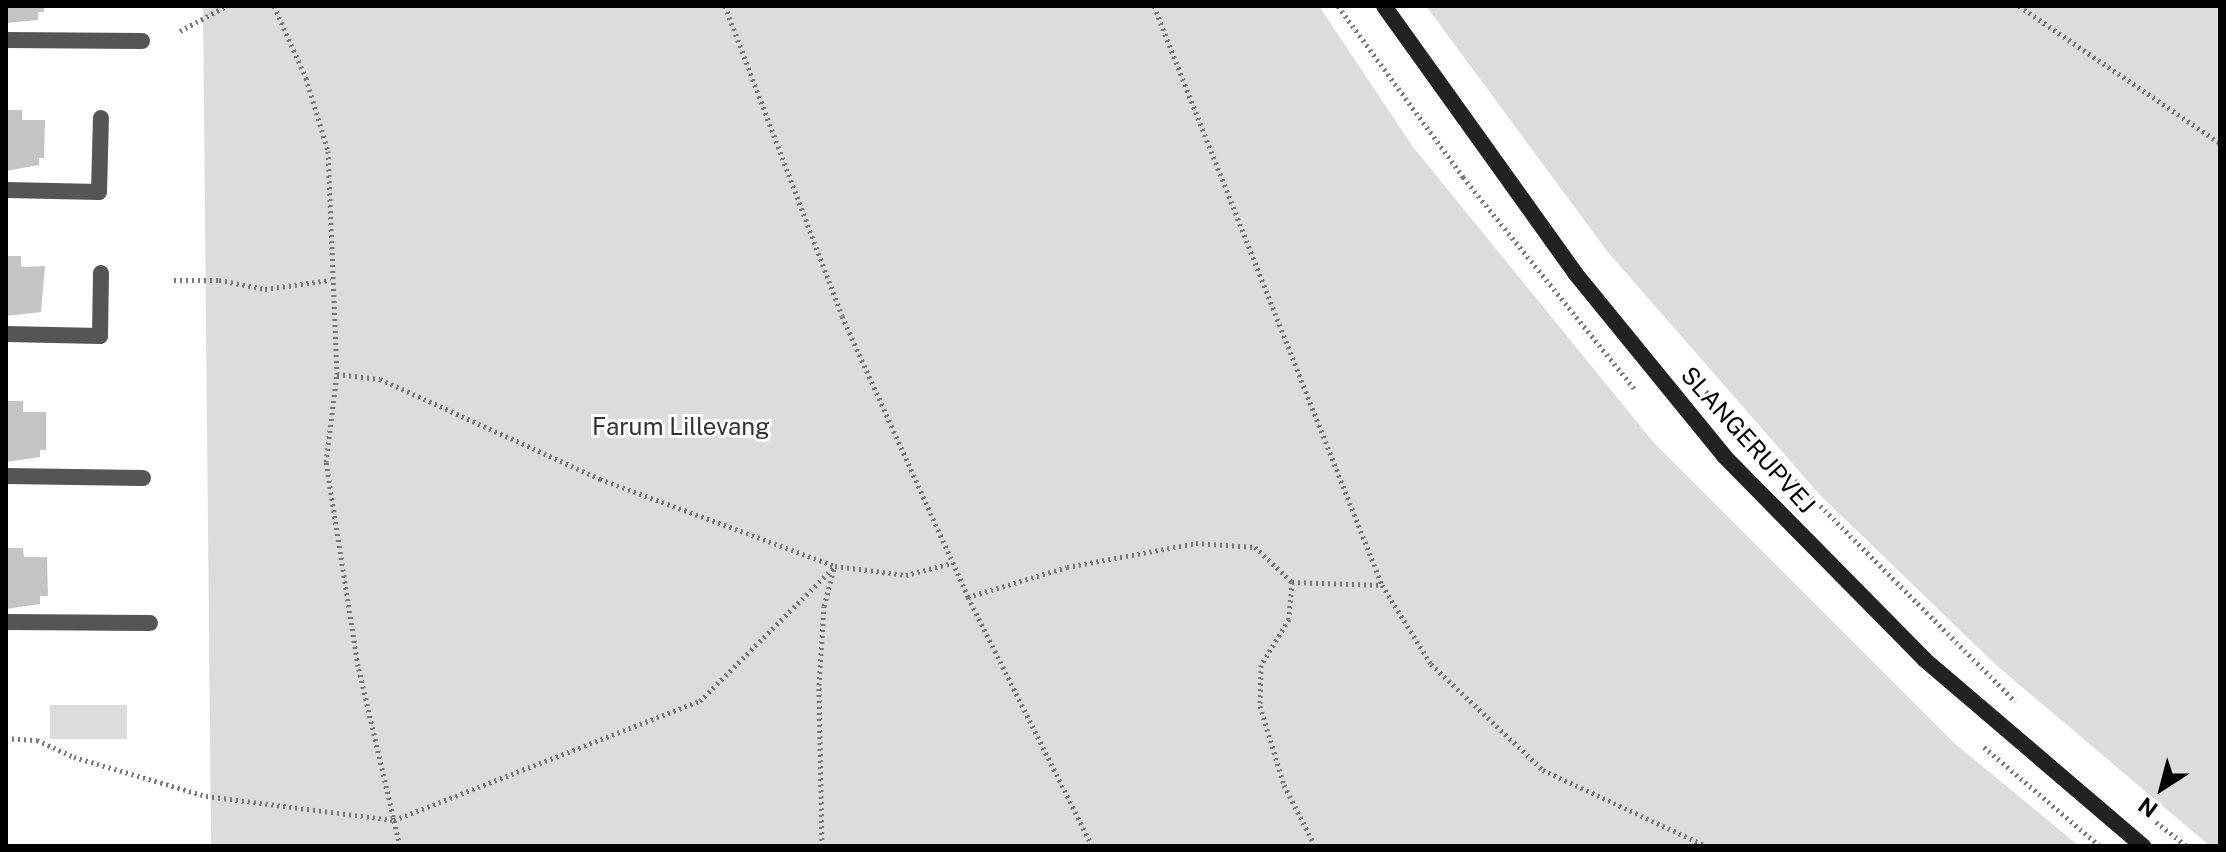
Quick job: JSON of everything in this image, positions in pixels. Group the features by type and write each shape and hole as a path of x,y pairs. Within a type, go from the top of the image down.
{"main road":[{"name":"SLANGERUPVEJ","path":"1384,6 1575,273 1724,456 1925,660 2143,846"}],"street":[{"path":"6,40 142,41"},
{"path":"6,190 99,192 101,118"},
{"path":"6,334 100,336 101,273"},
{"path":"6,476 143,478"},
{"path":"6,622 150,623"}],"path":[{"path":"180,31 226,6"},
{"path":"274,6 306,78 328,151 330,280 337,374 326,462 358,666 400,846"},
{"path":"725,6 842,316 968,597 1092,846"},
{"path":"1154,6 1382,585 1431,664 1543,770 1706,846"},
{"path":"2019,6 2220,143"},
{"path":"174,280 219,280 265,289 330,280"},
{"path":"337,374 380,379 600,479 835,566 906,575 952,563"},
{"path":"1695,379 1818,509 2025,710"},
{"path":"968,597 1067,567 1196,543 1255,547 1292,582 1382,585"},
{"path":"6,738 37,740 74,757 206,796 394,820 700,701 835,566"},
{"path":"822,846 819,685 824,606 835,566"},
{"path":"1292,582 1289,619 1261,665 1260,706 1284,785 1315,846"},
{"path":"2151,817 2187,846"}],"green space":[{"name":"Farum Lillevang","path":"203,6 1319,6 1413,147 1654,443 1953,742 2079,846 211,846"},
{"path":"1426,6 2220,6 2220,846 2210,846 1996,665 1819,494 1607,251"},
{"path":"50,705 127,705 127,739 50,739"}],"building":[{"path":"6,6 44,6 44,12 38,12 38,20 6,23"},
{"path":"6,110 22,110 22,120 45,120 44,158 39,158 39,165 6,171"},
{"path":"6,256 21,256 21,267 45,266 41,312 6,316"},
{"path":"6,401 23,401 23,412 46,412 46,450 40,450 40,457 6,462"},
{"path":"6,548 23,548 24,557 47,557 48,596 40,596 40,604 6,609"}]}
